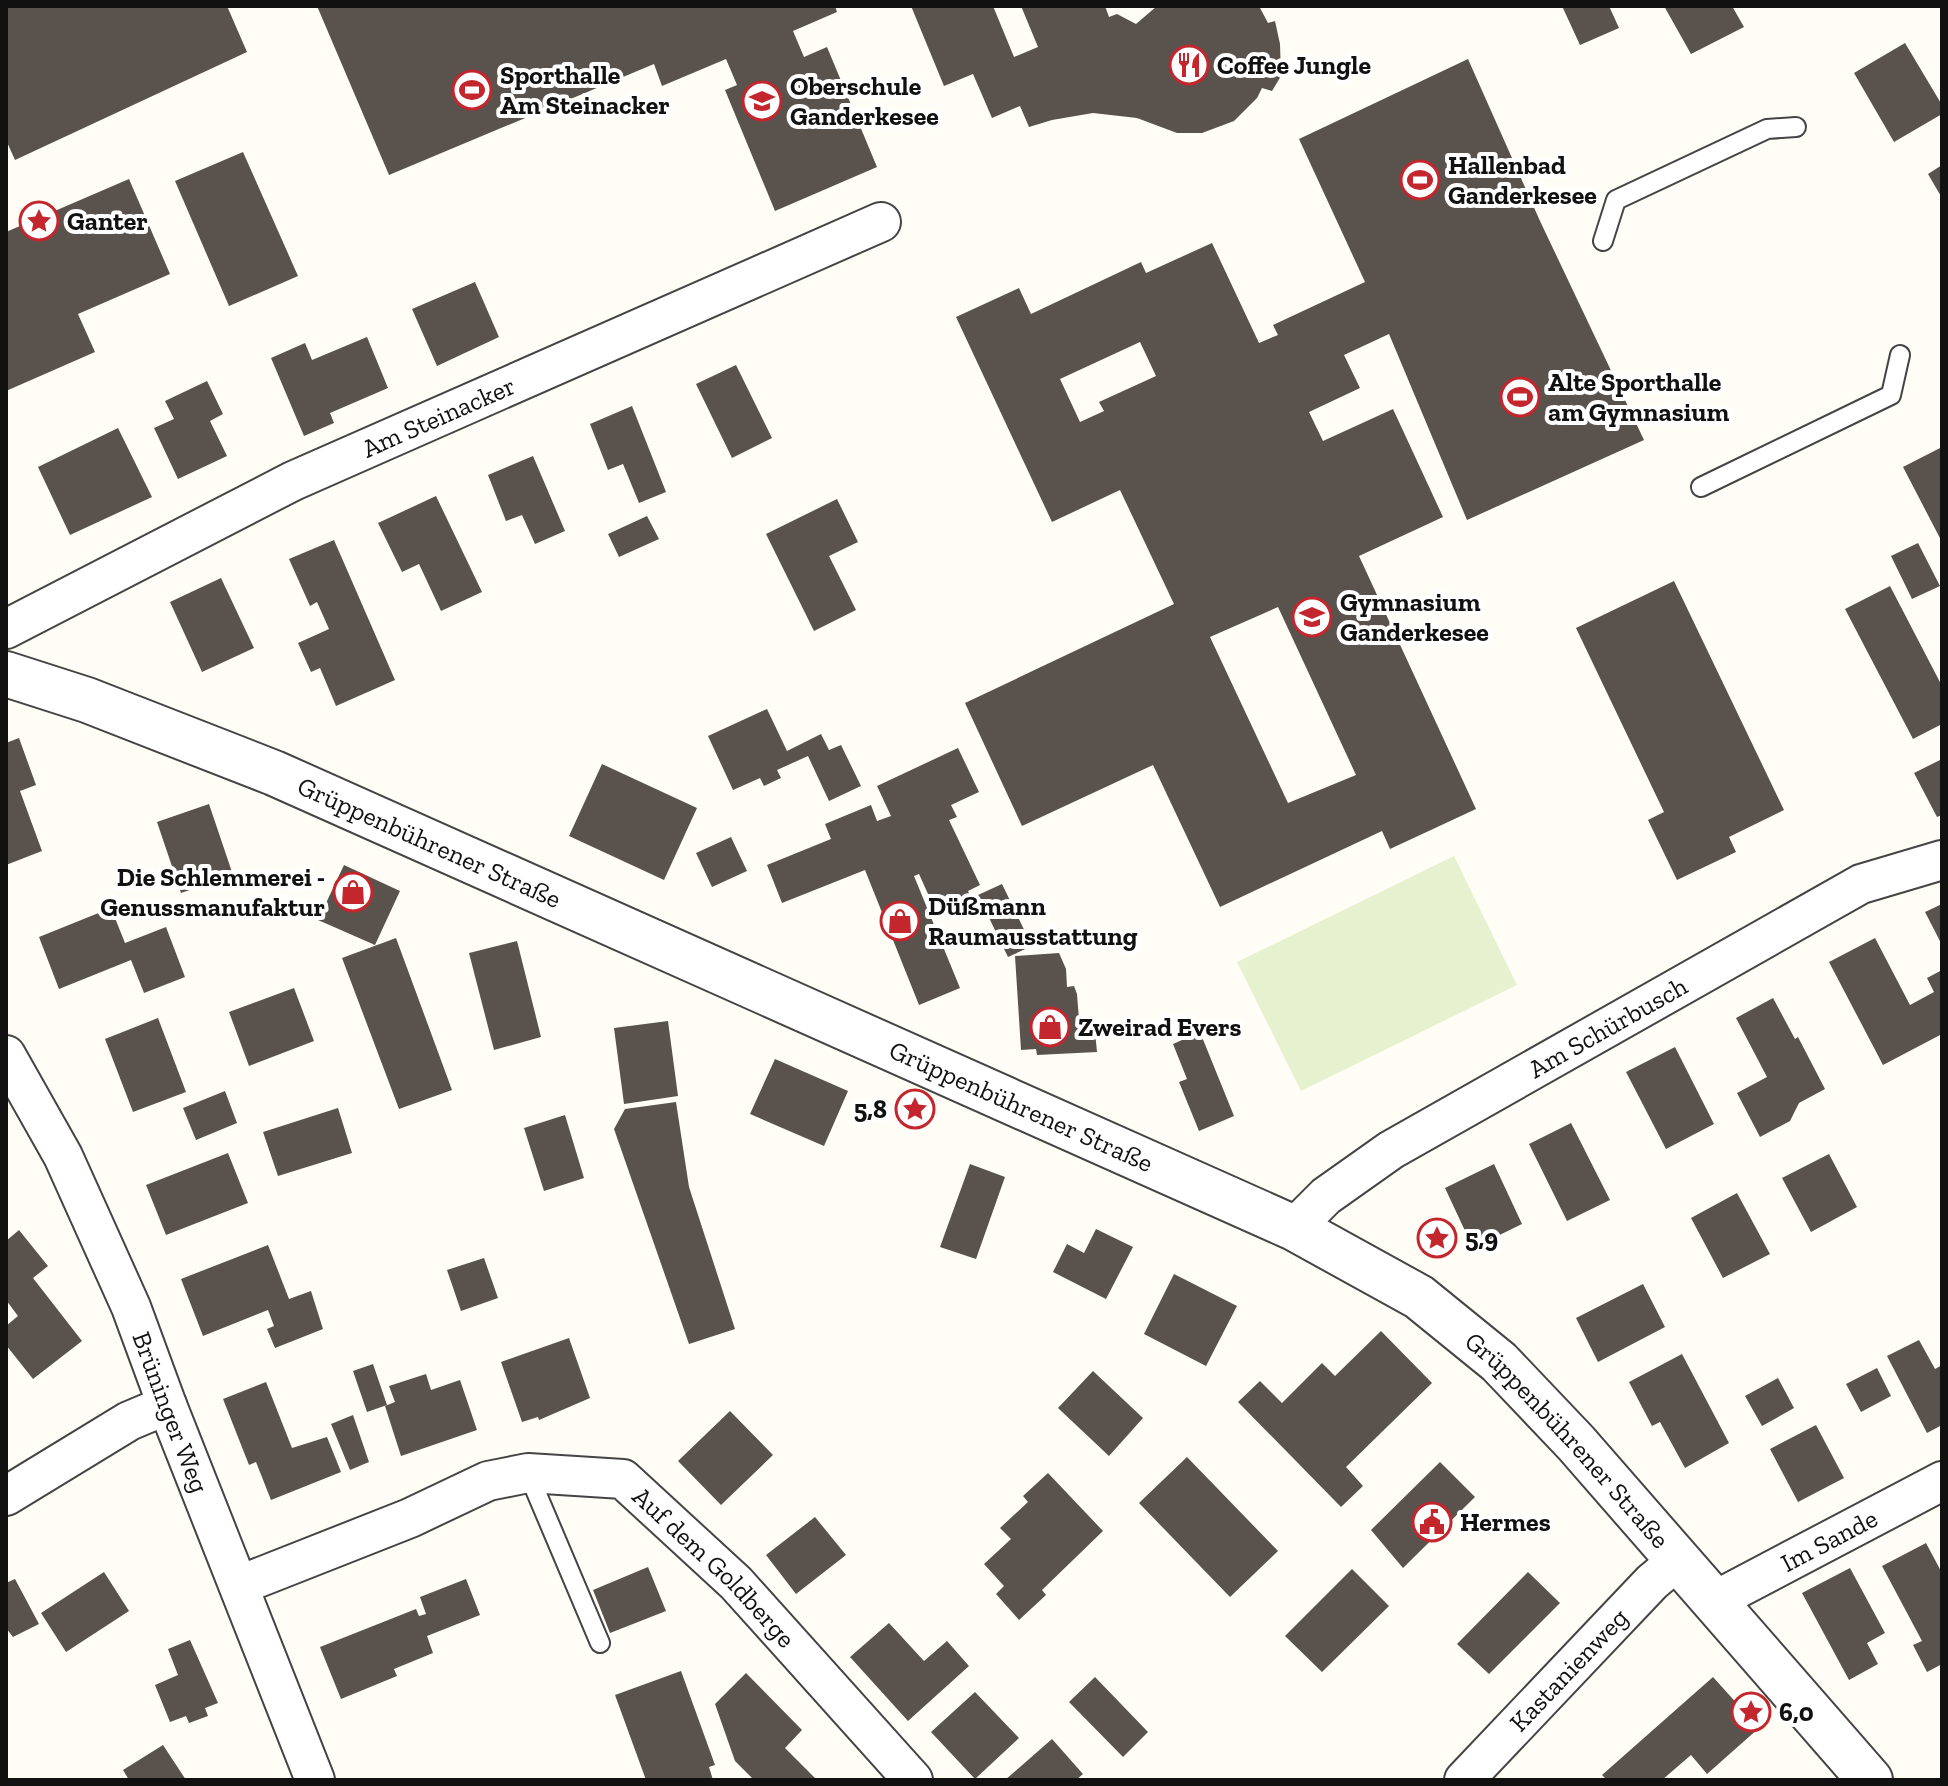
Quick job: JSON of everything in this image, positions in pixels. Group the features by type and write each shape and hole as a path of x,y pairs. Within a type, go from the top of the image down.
{"street":[{"name":"Am Steinacker","path":"6,629 293,481 881,222"},
{"name":"Grüppenbührener Straße","path":"6,674 87,700 274,773 1294,1228 1419,1297 1499,1362 1576,1443 1870,1780"},
{"name":"Am Schürbusch","path":"1294,1228 1326,1196 1391,1150 1861,884 1942,860"},
{"name":"Brüninger Weg","path":"6,1055 63,1156 131,1307 315,1780"},
{"path":"6,1496 129,1421 167,1405"},
{"name":"Auf dem Goldberge","path":"240,1585 410,1518 488,1481 528,1473 623,1479 736,1583 913,1780"},
{"name":"Im Sande","path":"1714,1601 1942,1481"},
{"name":"Kastanienweg","path":"1464,1780 1652,1582 1677,1561"}],"lane":[{"path":"1603,241 1616,200 1767,129 1796,127"},
{"path":"1701,487 1891,395 1900,355"},
{"path":"528,1473 600,1643"}],"green space":[{"path":"1454,856 1517,985 1301,1091 1237,962"}],"building":[{"path":"6,6 227,6 247,52 15,160 6,140"},
{"path":"317,6 835,6 837,12 793,31 804,57 827,47 877,167 775,211 725,90 737,85 726,59 662,86 654,64 389,175"},
{"path":"911,6 993,6 1014,57 1038,47 1021,6 1105,6 1109,17 1117,14 1136,24 1157,6 1259,6 1268,23 1275,21 1280,44 1281,76 1272,91 1262,88 1257,98 1234,121 1202,133 1177,133 1137,118 1093,113 1029,127 1020,106 992,118 973,74 944,86"},
{"path":"1562,6 1609,6 1619,28 1580,45"},
{"path":"1664,6 1732,6 1744,27 1691,54"},
{"path":"1905,43 1942,105 1942,114 1894,142 1854,73"},
{"path":"1468,59 1540,221 1644,440 1467,520 1389,334 1344,355 1360,388 1309,412 1323,441 1393,409 1443,517 1359,556 1476,809 1390,849 1382,831 1220,907 1153,765 1022,826 965,703 1174,604 1120,490 1052,522 956,317 1019,288 1031,314 1141,262 1146,273 1212,243 1259,343 1278,335 1273,325 1365,282 1299,139","holes":["1140,342 1156,376 1099,402 1104,411 1080,422 1060,379","1278,607 1356,775 1288,803 1210,637"]},
{"path":"243,152 298,276 229,306 175,181"},
{"path":"1942,165 1942,198 1928,174"},
{"path":"129,179 170,274 78,314 95,352 6,391 6,232"},
{"path":"475,282 499,337 437,366 412,309"},
{"path":"367,337 388,388 330,413 334,423 304,436 271,358 305,343 312,360"},
{"path":"736,365 772,438 732,458 696,384"},
{"path":"207,381 223,414 210,421 227,456 178,479 154,428 174,419 165,401"},
{"path":"632,406 666,492 639,503 623,464 608,470 590,424"},
{"path":"118,428 152,497 70,535 38,467"},
{"path":"1942,447 1942,542 1903,467"},
{"path":"533,456 565,531 535,544 522,515 506,521 488,475"},
{"path":"436,496 482,592 441,611 419,564 402,572 378,523"},
{"path":"837,499 858,542 829,556 856,610 814,631 766,534"},
{"path":"647,516 659,539 619,557 608,534"},
{"path":"334,540 395,680 336,706 320,668 311,672 298,643 329,629 317,602 310,606 289,559"},
{"path":"1918,543 1940,586 1912,599 1891,556"},
{"path":"221,578 254,648 202,672 170,602"},
{"path":"1674,581 1784,810 1729,837 1736,852 1677,880 1648,820 1664,812 1576,628"},
{"path":"1890,586 1942,686 1942,724 1913,739 1845,609"},
{"path":"767,709 787,751 821,734 829,750 841,745 861,786 829,801 808,756 777,770 781,778 764,786 760,778 733,790 708,736"},
{"path":"19,738 36,785 20,791 42,851 6,865 6,743"},
{"path":"958,748 979,792 951,805 957,817 949,820 980,885 968,891 972,900 938,916 919,874 914,876 960,988 919,1005 865,870 782,903 767,865 831,839 825,824 871,805 877,821 891,816 877,786"},
{"path":"1942,759 1942,815 1937,817 1914,773"},
{"path":"602,764 697,808 664,880 569,836"},
{"path":"209,804 233,875 181,893 157,822"},
{"path":"731,837 747,871 712,887 696,853"},
{"path":"344,865 400,891 375,945 318,920"},
{"path":"1002,884 1032,946 1008,957 978,895"},
{"path":"1942,904 1942,945 1925,912"},
{"path":"111,908 125,943 166,927 185,977 144,993 131,960 59,989 39,937"},
{"path":"396,938 452,1090 399,1109 342,958"},
{"path":"1875,938 1910,1005 1934,992 1927,978 1942,970 1942,1034 1883,1065 1829,962"},
{"path":"517,941 541,1037 494,1050 469,953"},
{"path":"1059,953 1066,969 1067,987 1074,986 1077,994 1080,1032 1095,1031 1097,1052 1037,1055 1036,1049 1021,1050 1015,956"},
{"path":"294,988 314,1041 249,1066 229,1012"},
{"path":"1773,998 1825,1089 1799,1103 1790,1121 1760,1137 1737,1093 1767,1077 1736,1018"},
{"path":"158,1018 186,1092 133,1112 105,1039"},
{"path":"668,1021 678,1096 624,1104 614,1028"},
{"path":"1200,1032 1234,1116 1199,1131 1179,1082 1187,1079 1173,1044"},
{"path":"1675,1047 1714,1124 1666,1149 1626,1072"},
{"path":"775,1059 848,1091 824,1146 750,1114"},
{"path":"225,1091 237,1123 196,1140 183,1108"},
{"path":"676,1102 689,1187 735,1329 689,1344 614,1129 625,1109"},
{"path":"338,1108 352,1153 278,1176 263,1132"},
{"path":"565,1115 584,1178 544,1191 524,1128"},
{"path":"1571,1123 1610,1200 1567,1221 1529,1144"},
{"path":"228,1153 248,1203 166,1235 146,1185"},
{"path":"1829,1154 1857,1207 1811,1232 1782,1178"},
{"path":"970,1164 1005,1177 976,1259 940,1247"},
{"path":"1494,1164 1522,1224 1473,1248 1445,1188"},
{"path":"1737,1193 1770,1254 1723,1278 1691,1218"},
{"path":"1096,1229 1133,1247 1106,1299 1053,1272 1067,1244 1084,1253"},
{"path":"19,1230 48,1266 33,1278 82,1341 33,1379 6,1345 6,1326 18,1316 6,1300 6,1241"},
{"path":"268,1245 289,1299 311,1291 323,1329 275,1348 267,1329 274,1326 268,1310 203,1336 181,1279"},
{"path":"484,1258 498,1298 461,1311 447,1270"},
{"path":"1174,1274 1237,1306 1206,1366 1144,1334"},
{"path":"1643,1284 1665,1327 1598,1362 1576,1318"},
{"path":"1381,1331 1432,1383 1346,1467 1363,1486 1341,1507 1238,1402 1260,1381 1282,1403 1322,1363 1335,1376"},
{"path":"569,1338 590,1398 539,1420 538,1417 522,1422 501,1362"},
{"path":"1919,1340 1935,1369 1942,1365 1942,1425 1927,1433 1887,1356"},
{"path":"1682,1354 1729,1443 1685,1468 1660,1422 1652,1426 1629,1382"},
{"path":"373,1364 387,1405 367,1412 353,1371"},
{"path":"1877,1368 1891,1396 1861,1412 1846,1384"},
{"path":"1093,1371 1143,1418 1109,1456 1058,1408"},
{"path":"426,1374 431,1390 460,1380 477,1430 401,1456 385,1406 395,1402 389,1386"},
{"path":"1778,1378 1794,1408 1762,1426 1745,1396"},
{"path":"266,1382 292,1448 327,1437 341,1472 271,1500 256,1462 249,1465 223,1399"},
{"path":"730,1411 773,1455 721,1505 678,1461"},
{"path":"353,1415 369,1462 350,1470 331,1424"},
{"path":"1816,1425 1844,1478 1798,1502 1770,1449"},
{"path":"1187,1457 1278,1551 1230,1597 1139,1503"},
{"path":"1440,1462 1475,1497 1403,1568 1371,1530"},
{"path":"1048,1473 1103,1531 1042,1590 1046,1595 1019,1620 996,1594 1004,1586 984,1564 1011,1539 1000,1528 1028,1502 1023,1496"},
{"path":"815,1517 846,1555 796,1594 766,1555"},
{"path":"1926,1543 1942,1573 1942,1664 1927,1672 1913,1645 1922,1641 1882,1566"},
{"path":"648,1567 666,1611 610,1633 593,1590"},
{"path":"1850,1568 1885,1633 1867,1643 1878,1664 1849,1680 1802,1593"},
{"path":"1352,1569 1389,1606 1322,1672 1285,1636"},
{"path":"104,1572 129,1611 66,1652 41,1613"},
{"path":"1528,1572 1560,1603 1489,1674 1457,1644"},
{"path":"15,1579 39,1624 13,1637 6,1628 6,1583"},
{"path":"466,1579 480,1615 427,1636 433,1653 394,1669 397,1676 341,1699 320,1647 416,1609 419,1616 426,1614 420,1597"},
{"path":"889,1623 924,1661 947,1641 969,1666 908,1721 850,1657"},
{"path":"190,1640 218,1703 205,1708 208,1716 189,1723 186,1716 170,1722 155,1685 178,1675 168,1649"},
{"path":"681,1671 715,1765 709,1767 713,1780 646,1780 615,1695"},
{"path":"746,1673 802,1730 785,1748 817,1780 754,1780 735,1761 715,1704"},
{"path":"1095,1677 1148,1732 1123,1757 1069,1702"},
{"path":"1713,1677 1759,1728 1707,1774 1691,1755 1662,1780 1607,1780 1602,1775"},
{"path":"975,1692 1019,1738 975,1779 931,1732"},
{"path":"1052,1739 1083,1774 1076,1780 1005,1780"},
{"path":"163,1745 186,1780 129,1780 123,1770"}],"place":[{"name":"Coffee Jungle","path":"1189,65"},
{"name":"Sporthalle Am Steinacker","path":"472,90"},
{"name":"Oberschule Ganderkesee","path":"762,101"},
{"name":"Hallenbad Ganderkesee","path":"1420,180"},
{"name":"Ganter","path":"39,221"},
{"name":"Alte Sporthalle am Gymnasium","path":"1520,397"},
{"name":"Gymnasium Ganderkesee","path":"1312,617"},
{"name":"Die Schlemmerei - Genussmanufaktur","path":"353,892"},
{"name":"Düßmann Raumausstattung","path":"900,921"},
{"name":"Zweirad Evers","path":"1050,1027"},
{"name":"5,8","path":"915,1109"},
{"name":"5,9","path":"1437,1238"},
{"name":"Hermes","path":"1432,1522"},
{"name":"6,0","path":"1751,1712"}]}
